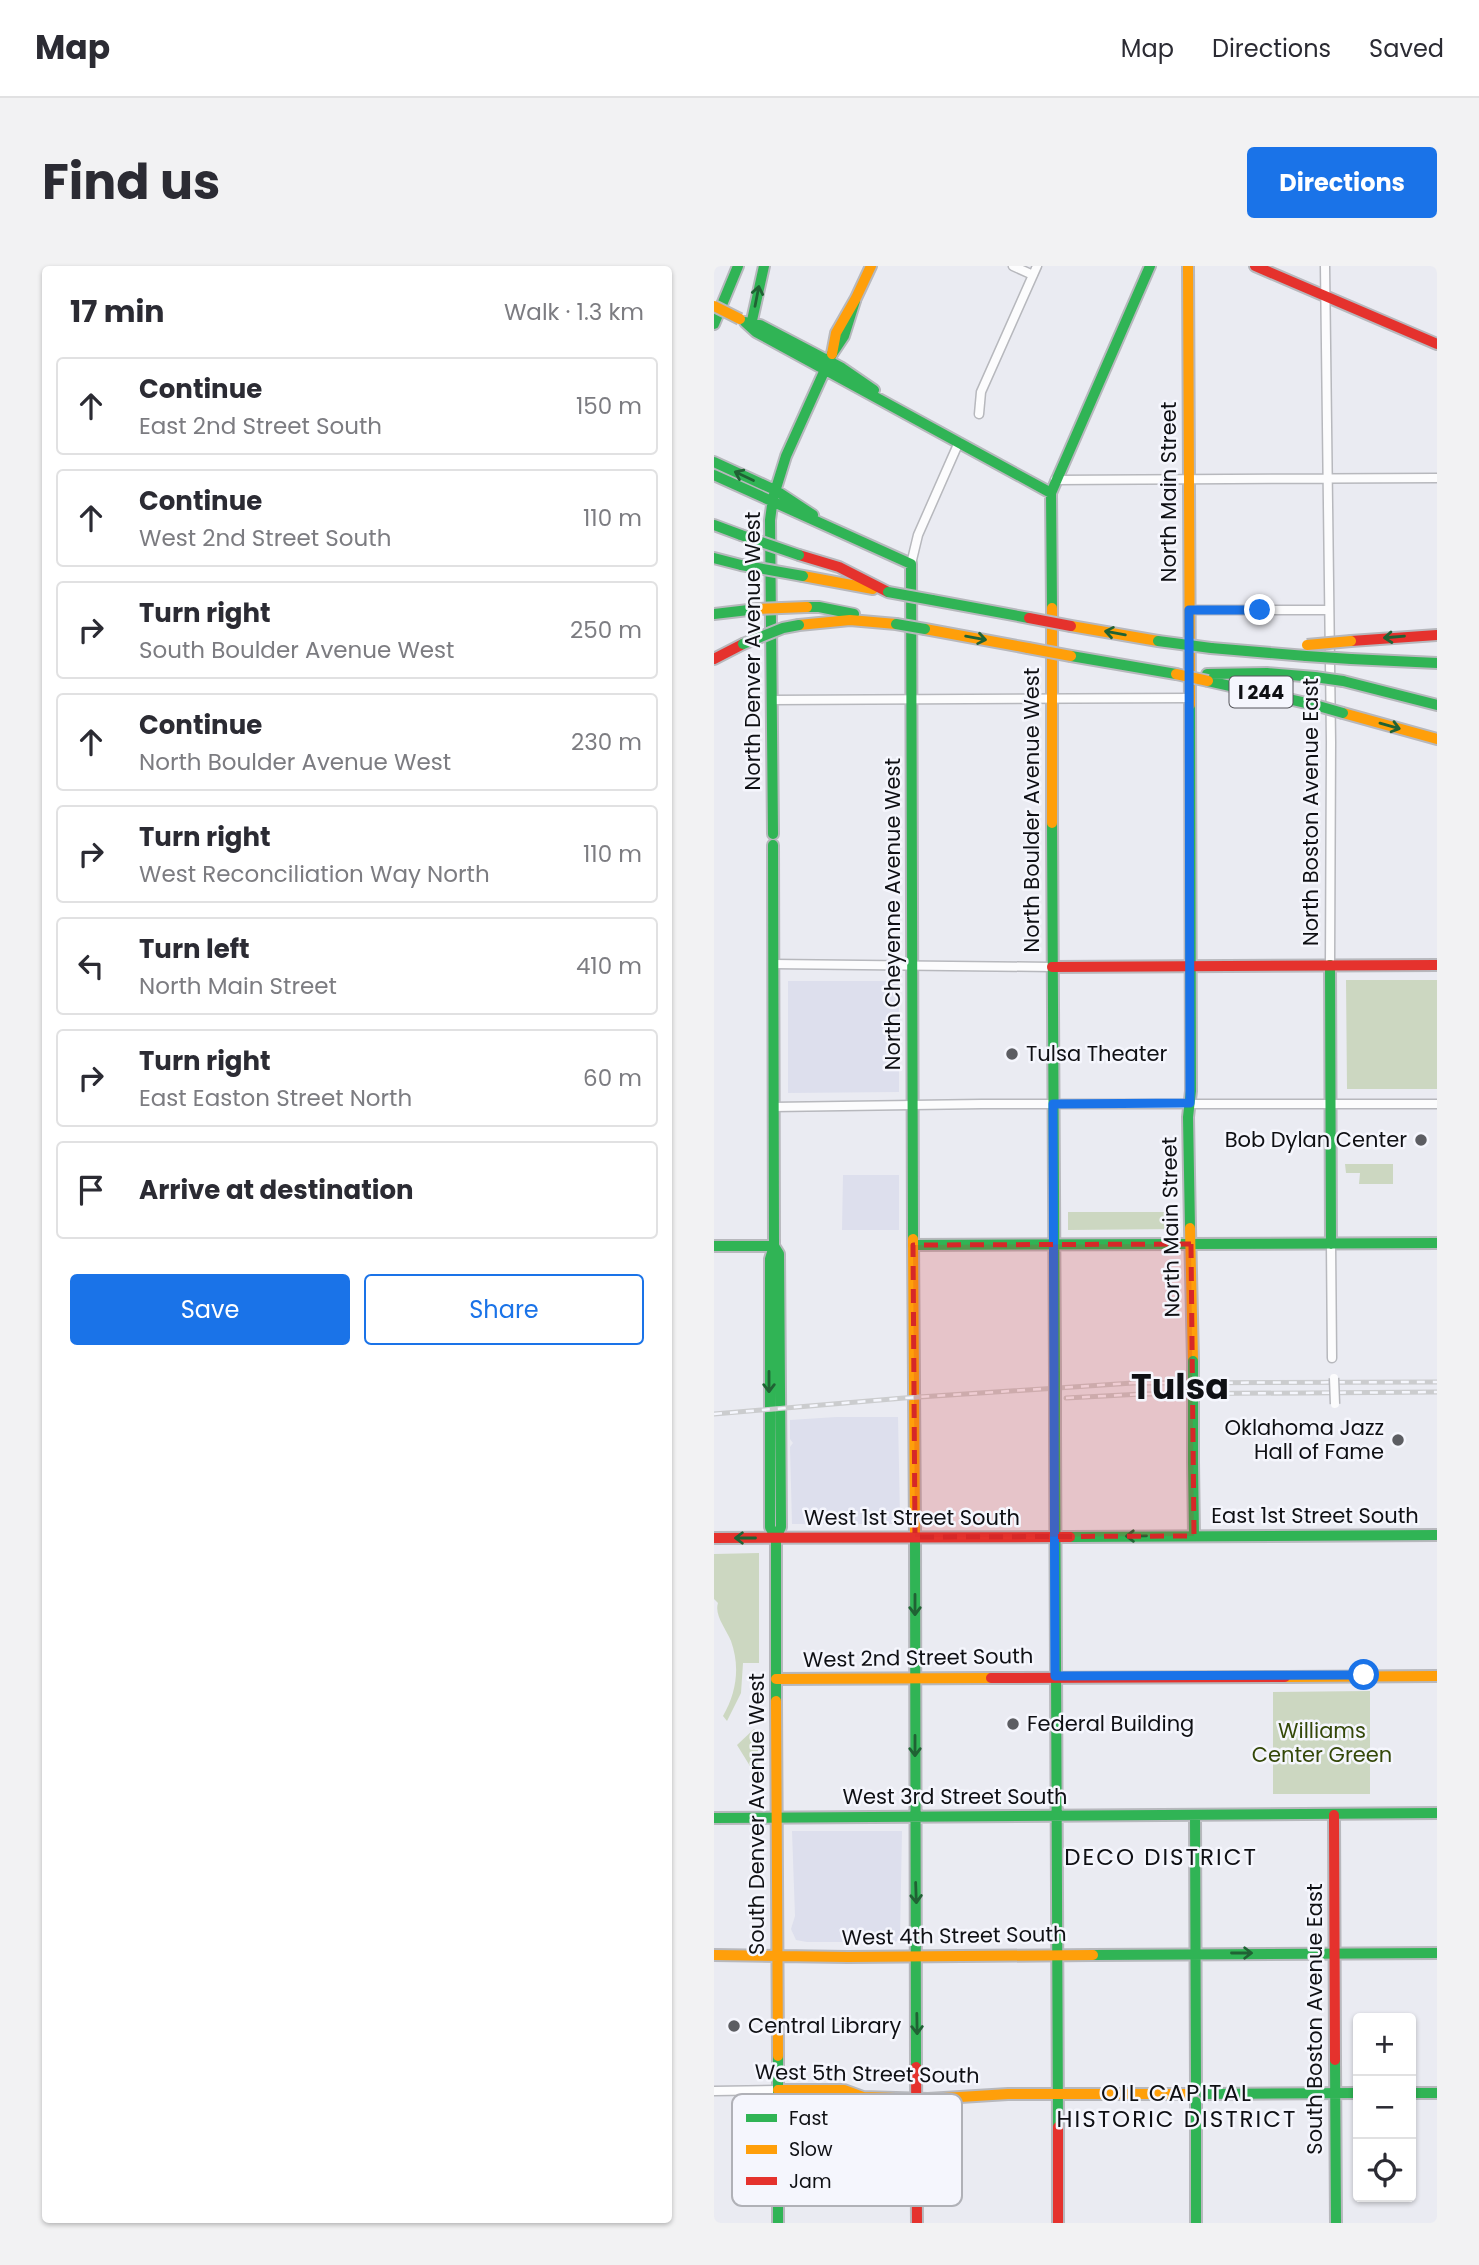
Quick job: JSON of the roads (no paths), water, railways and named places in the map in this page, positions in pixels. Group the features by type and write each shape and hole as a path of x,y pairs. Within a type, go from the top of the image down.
{"main road":[{"path":"714,324 738,266"},
{"path":"751,325 764,266"},
{"name":"North Denver Avenue West","path":"775,1487 779,1254 774,1246 769,520 773,496 787,455 829,361 841,345 870,266"},
{"name":"North Boulder Avenue West","path":"1058,2223 1051,493 1150,266"},
{"name":"North Main Street","path":"1188,266 1191,967 1188,1121 1194,1536"},
{"path":"1255,266 1437,344"},
{"path":"714,306 751,325 756,332 829,361 869,386 892,405 1051,493"},
{"path":"714,462 836,530 911,564"},
{"path":"714,475 773,496"},
{"path":"714,525 839,567 888,592"},
{"name":"I 244","path":"714,558 1158,641 1232,650 1306,651 1351,659 1437,663"},
{"name":"North Cheyenne Avenue West","path":"911,564 918,2094"},
{"path":"714,566 741,565"},
{"path":"714,608 819,607 897,624 1176,674 1207,677 1267,673 1315,677 1343,681 1437,705"},
{"path":"714,614 757,609"},
{"path":"714,659 743,643 783,628 850,620 897,624"},
{"path":"1306,651 1351,641 1437,635"},
{"name":"I 244","path":"1207,677 1437,739"},
{"name":"North Boston Avenue East","path":"1330,965 1331,1244"},
{"path":"1052,967 1437,965"},
{"path":"913,1245 1437,1243"},
{"path":"714,1246 774,1246"},
{"name":"South Denver Avenue West","path":"775,1487 781,1527 776,1538 778,2094"},
{"name":"East 1st Street South","path":"1194,1536 1437,1535"},
{"name":"West 1st Street South","path":"714,1538 1194,1536"},
{"name":"West 2nd Street South","path":"776,1679 1437,1676"},
{"name":"West 3rd Street South","path":"714,1818 1437,1813"},
{"path":"1195,1815 1196,2223"},
{"name":"South Boston Avenue East","path":"1334,1815 1336,2223"},
{"name":"West 4th Street South","path":"714,1955 1437,1953"},
{"name":"West 5th Street South","path":"778,2090 844,2090 855,2094"},
{"name":"West 5th Street South","path":"962,2097 1353,2093"},
{"path":"1416,2093 1437,2093"}],"street":[{"path":"1013,266 1033,275"},
{"path":"979,414 981,392 1037,266"},
{"name":"North Boston Avenue East","path":"1325,266 1330,965"},
{"name":"North Cheyenne Avenue West","path":"911,564 918,535 959,442"},
{"path":"1055,480 1437,478"},
{"path":"1189,610 1329,610"},
{"path":"772,700 1190,698"},
{"path":"773,964 1052,967"},
{"path":"773,1107 912,1104 1437,1104"},
{"name":"North Boston Avenue East","path":"1331,1244 1332,1357"},
{"path":"1335,1378 1335,1404"},
{"name":"West 5th Street South","path":"714,2091 778,2090"}],"railway":[{"path":"714,1414 1133,1383 1437,1382"},
{"path":"1066,1398 1142,1394 1437,1392"}],"place":[{"name":"Tulsa Theater","path":"1012,1054"},
{"name":"Bob Dylan Center","path":"1421,1140"},
{"name":"Oklahoma Jazz Hall of Fame","path":"1398,1440"},
{"name":"Federal Building","path":"1013,1724"},
{"name":"Central Library","path":"734,2026"}],"district":[{"name":"Tulsa","path":"1180,1387"},
{"name":"DECO DISTRICT","path":"1161,1857"},
{"name":"OIL CAPITAL HISTORIC DISTRICT","path":"1177,2106"}],"park label":[{"name":"Williams Center Green","path":"1322,1743"}]}
